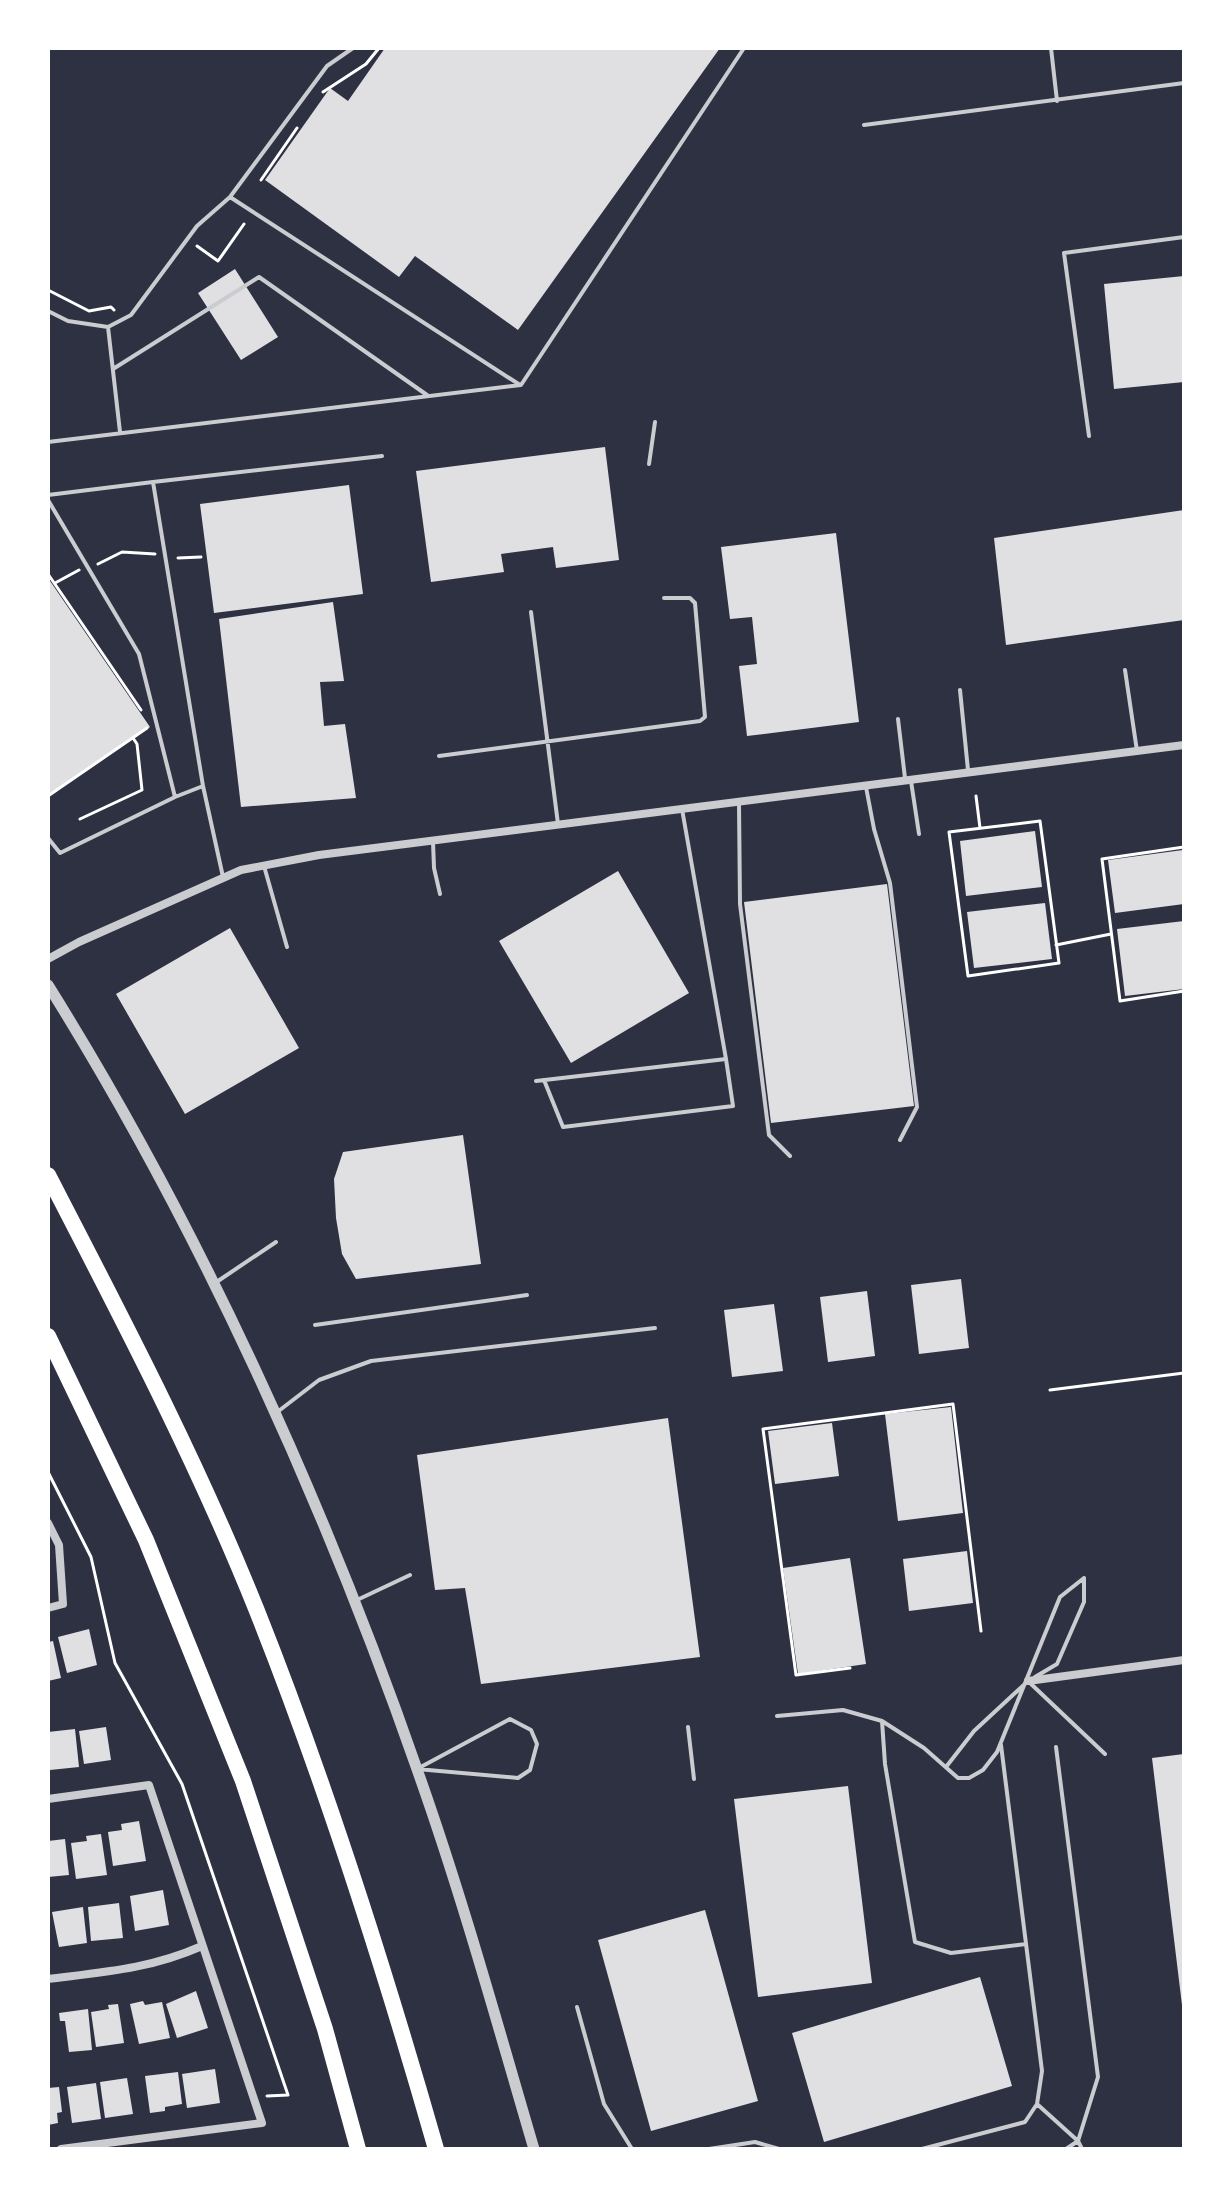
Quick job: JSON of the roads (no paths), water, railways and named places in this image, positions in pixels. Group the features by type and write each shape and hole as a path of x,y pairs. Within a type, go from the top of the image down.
{"highway":[{"path":"48,1175 153,1378 256,1609 345,1846 436,2149"},
{"path":"48,1336 146,1540 243,1781 325,2029 358,2149"}],"street":[{"path":"48,959 79,942 241,870 319,855 1184,745"},
{"path":"48,985 123,1112 213,1284 355,1601 417,1769 477,1951 534,2149"},
{"path":"48,1523 59,1545 63,1604 48,1608"},
{"path":"1028,1681 1184,1660"},
{"path":"48,1799 149,1785 262,2123 61,2149"},
{"path":"48,1979 144,1967 202,1946"}],"lane":[{"path":"48,311 68,321 108,327 131,315 197,226 230,197 327,66 353,48"},
{"path":"48,442 521,385 744,48"},
{"path":"1051,48 1057,101"},
{"path":"864,125 1184,83"},
{"path":"230,197 521,385"},
{"path":"1089,436 1064,253 1184,237"},
{"path":"113,369 259,277 429,396"},
{"path":"108,327 120,432"},
{"path":"649,464 655,422"},
{"path":"175,797 139,654 48,498 153,482 382,456"},
{"path":"153,482 203,786 223,878"},
{"path":"439,756 700,721 707,712 695,603 690,598 664,598"},
{"path":"531,612 558,824"},
{"path":"1125,670 1137,751"},
{"path":"960,690 968,773"},
{"path":"898,719 919,834"},
{"path":"48,838 60,853 203,786"},
{"path":"865,786 890,883 917,1107 900,1140"},
{"path":"739,802 740,904 769,1135 790,1156"},
{"path":"544,1080 563,1127 733,1106 682,809"},
{"path":"433,840 434,868 440,894"},
{"path":"264,866 287,947"},
{"path":"536,1081 726,1059"},
{"path":"213,1284 276,1242"},
{"path":"315,1325 527,1295"},
{"path":"274,1415 319,1380 371,1361 655,1328"},
{"path":"355,1601 410,1575"},
{"path":"777,1716 843,1710 882,1721 924,1748 958,1778 969,1778 983,1770 1001,1745 1028,1681 1060,1597 1084,1578 1084,1602 1057,1664 1028,1681 974,1731 946,1767"},
{"path":"1028,1681 1105,1754"},
{"path":"510,1719 531,1730 537,1744 530,1770 518,1778 417,1769 510,1719"},
{"path":"882,1721 885,1764 915,1942 951,1953 1026,1944"},
{"path":"688,1727 694,1779"},
{"path":"922,2149 1025,2122 1037,2104 1042,2071 1001,1745"},
{"path":"1056,1747 1098,2077 1078,2141 1066,2149"},
{"path":"577,2007 604,2104 632,2149"},
{"path":"1037,2104 1078,2141 1082,2149"},
{"path":"709,2149 755,2142 779,2149"}]}
